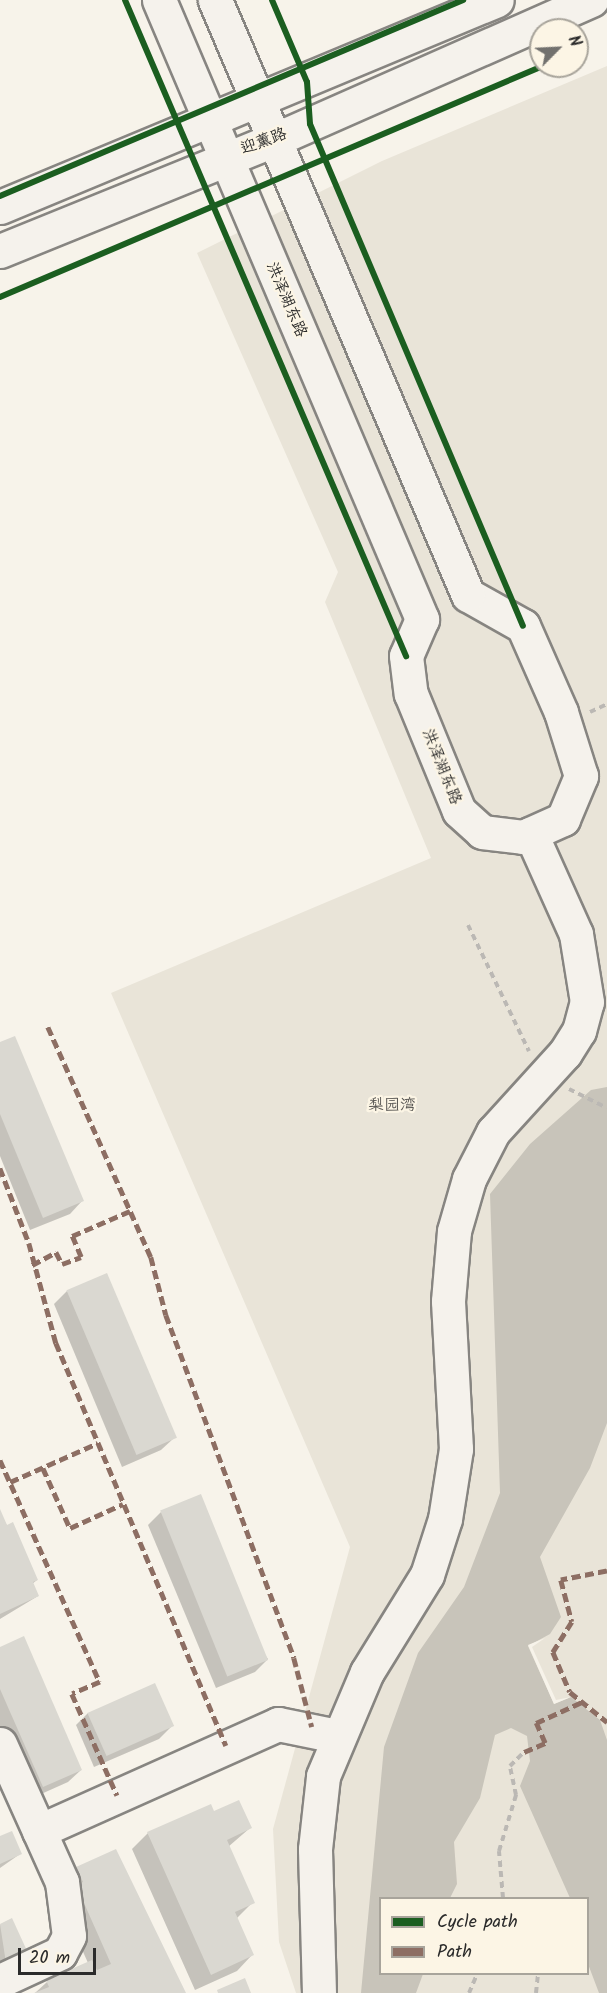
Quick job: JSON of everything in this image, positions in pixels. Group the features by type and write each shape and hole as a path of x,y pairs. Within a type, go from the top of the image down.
{"street":[{"name":"洪泽湖东路","path":"159,0 422,619 406,656 411,694 459,811 482,832 531,834 563,819 581,776 561,712 523,626 468,595 215,0"},
{"path":"0,207 210,118 259,102 497,0"},
{"name":"迎薰路","path":"0,251 225,156 274,140 591,0"},
{"path":"319,1993 315,1849 323,1776 337,1736 367,1672 427,1575 445,1518 456,1449 448,1301 454,1231 469,1179 493,1132 546,1072 579,1030 587,1002 585,968 576,933 531,834"},
{"path":"39,1831 278,1724 337,1736"},
{"path":"0,1744 62,1882 69,1936 60,1953 0,1981"}],"path":[{"path":"468,925 527,1049 546,1072 582,1100 607,1108"},
{"path":"503,1897 499,1851 516,1795 510,1766 524,1752"},
{"path":"469,1993 477,1975"},
{"path":"536,1993 538,1975"}],"green space":[{"name":"梨园湾","path":"607,66 607,1993 296,1993 279,1942 273,1829 350,1547 111,993 431,858 325,602 338,572 197,253 382,161 579,78 589,78 589,74"}],"shaded area":[{"path":"607,1087 607,1423 590,1468 540,1557 561,1617 550,1634 528,1646 554,1704 571,1697 600,1720 607,1740 607,1993 599,1993 589,1967 589,1897 570,1897 520,1786 530,1761 527,1736 511,1728 495,1735 480,1798 454,1842 457,1884 450,1897 379,1897 379,1975 423,1975 416,1993 361,1993 384,1747 418,1653 464,1587 500,1493 490,1194 530,1144 591,1090"}],"pier":[{"path":"545,1638 532,1647 556,1700 571,1697 554,1704 528,1645"}],"building":[{"path":"15,1036 84,1201 43,1218 0,1114 0,1042"},
{"path":"107,1273 177,1438 136,1455 66,1290"},
{"path":"201,1494 268,1660 227,1676 160,1510"},
{"path":"0,1509 7,1525 13,1522 38,1580 33,1582 39,1596 0,1614"},
{"path":"24,1636 82,1770 43,1787 0,1689 0,1647"},
{"path":"155,1683 174,1726 107,1756 87,1713"},
{"path":"239,1800 252,1828 227,1840 255,1903 235,1912 254,1955 211,1975 147,1832 211,1804 214,1811"},
{"path":"12,1831 22,1854 0,1864 0,1836"},
{"path":"116,1849 186,1993 34,1993 49,1987 46,1980 92,1960 97,1970 111,1964 76,1885 83,1882 76,1867"},
{"path":"12,1918 28,1953 6,1963 0,1924"},
{"path":"245,1978 251,1993 218,1993 217,1990"}],"marked path":[{"path":"48,1027 151,1257 166,1315 294,1658 312,1727"},
{"path":"0,1168 29,1243 56,1343 226,1746"},
{"path":"32,1265 56,1252 62,1264 81,1257 72,1236 130,1211"},
{"path":"10,1482 98,1443"},
{"path":"0,1460 100,1682 72,1694 117,1795"},
{"path":"43,1468 70,1528 123,1504"},
{"path":"607,1571 561,1580 572,1622 553,1652 570,1692 607,1722"},
{"path":"524,1752 545,1743 536,1723 582,1702"}],"cycle path":[{"path":"125,0 406,656"},
{"path":"272,0 307,82 310,124 523,626"},
{"path":"0,196 463,0"},
{"path":"0,297 529,72"}]}
